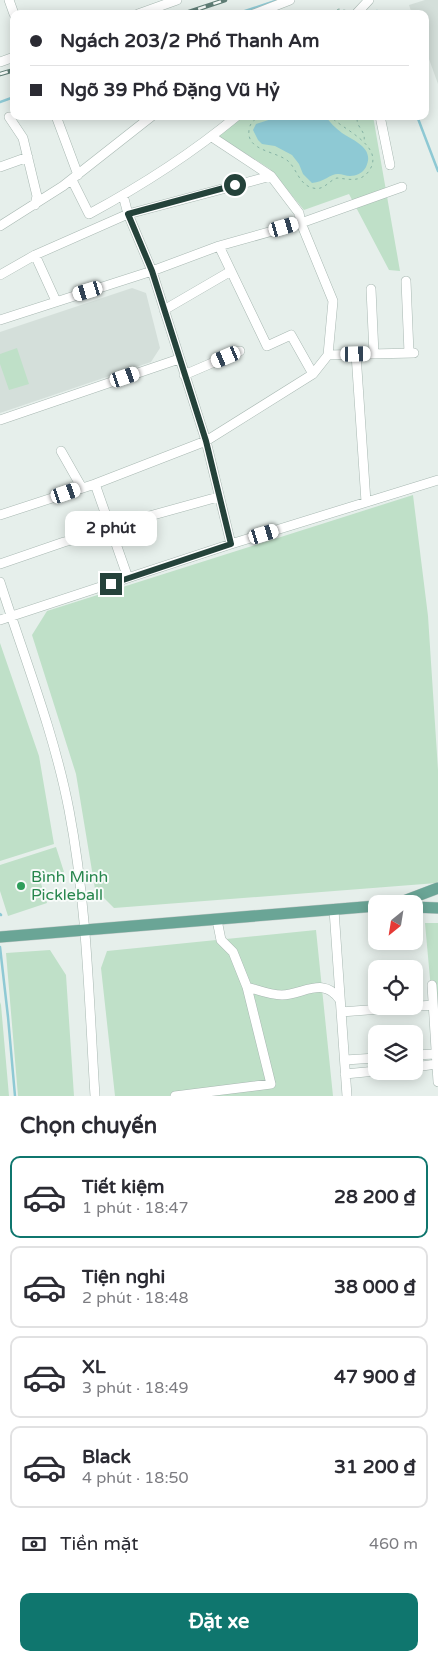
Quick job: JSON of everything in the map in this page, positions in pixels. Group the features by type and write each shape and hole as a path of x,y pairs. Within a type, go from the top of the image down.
{"main road":[{"path":"420,895 438,888"},
{"path":"0,937 368,907"},
{"path":"423,907 438,908"}],"street":[{"path":"149,10 177,0"},
{"path":"264,10 290,0"},
{"path":"360,10 368,0"},
{"path":"8,118 23,138 37,196 36,205"},
{"path":"57,120 89,214 123,195 212,137 232,120"},
{"path":"0,226 36,205 75,177 147,120"},
{"path":"381,120 390,165"},
{"path":"0,515 95,484 206,441 313,374 328,355 333,301 301,223 299,213 271,176 212,137"},
{"path":"0,167 28,157"},
{"path":"0,275 35,255 128,214 271,176"},
{"path":"0,320 152,271 219,246 301,223 402,187"},
{"path":"123,195 128,214 152,271 206,441 218,497 231,544"},
{"path":"219,246 267,346 291,334 313,374"},
{"path":"35,255 56,301"},
{"path":"164,310 231,271"},
{"path":"328,355 412,353 406,281"},
{"path":"371,289 374,354"},
{"path":"184,375 240,351"},
{"path":"356,354 366,502"},
{"path":"0,420 179,359"},
{"path":"61,451 82,488"},
{"path":"0,620 231,544 438,480"},
{"path":"95,484 128,578"},
{"path":"0,564 64,542 218,497"},
{"path":"0,582 55,751 69,807 85,930 95,1096"},
{"path":"334,910 347,1096"},
{"path":"175,1096 271,1084 247,987 233,952 221,940 217,920"},
{"path":"432,985 438,1082"},
{"path":"247,987 283,995 310,989 327,988 332,990 340,1001"},
{"path":"341,1012 434,1005"},
{"path":"423,1055 436,1054"},
{"path":"345,1060 368,1059"},
{"path":"423,1066 437,1064"},
{"path":"346,1074 368,1072"}],"path":[{"path":"254,120 249,134 251,140 259,148 287,160 301,180 311,188 323,188 337,178 352,180 361,178 367,173 372,160 371,152 364,141 334,120"},
{"path":"357,120 364,134 364,141"}],"shaded area":[{"path":"425,0 438,0 438,84 429,59 429,10 411,10 409,5"},
{"path":"132,288 146,293 160,348 151,362 0,413 0,332"}],"green space":[{"path":"238,120 374,120 400,271 389,270 349,194 304,210 270,169 218,136"},
{"path":"17,348 29,384 9,390 0,364 0,354"},
{"path":"413,495 428,616 438,770 437,883 114,908 95,889 76,774 32,635 47,611"},
{"path":"0,643 39,756 54,844 0,861"},
{"name":"Bình Minh Pickleball","path":"56,847 64,872 40,880 47,903 8,916 0,891 0,865"},
{"path":"425,923 438,923 438,1068"},
{"path":"316,930 333,1096 115,1096 101,968 107,951"},
{"path":"50,950 66,975 74,1096 18,1096 6,953"},
{"path":"0,1002 1,1005 9,1096 0,1096"}],"water":[{"path":"268,120 329,120 339,131 366,150 368,160 366,167 355,175 335,174 312,183 303,174 299,164 292,155 275,146 262,144 258,140 253,130 256,124"}],"waterway":[{"path":"248,10 278,0"},
{"path":"0,102 10,98"},
{"path":"419,120 438,171"},
{"path":"0,947 15,1096"}],"railway":[{"path":"195,10 225,0"},
{"path":"0,74 10,71"}],"place":[{"name":"Bình Minh Pickleball","path":"21,886"}],"route":[{"path":"111,584 231,544 218,497 206,441 152,271 128,214 235,185"}]}
